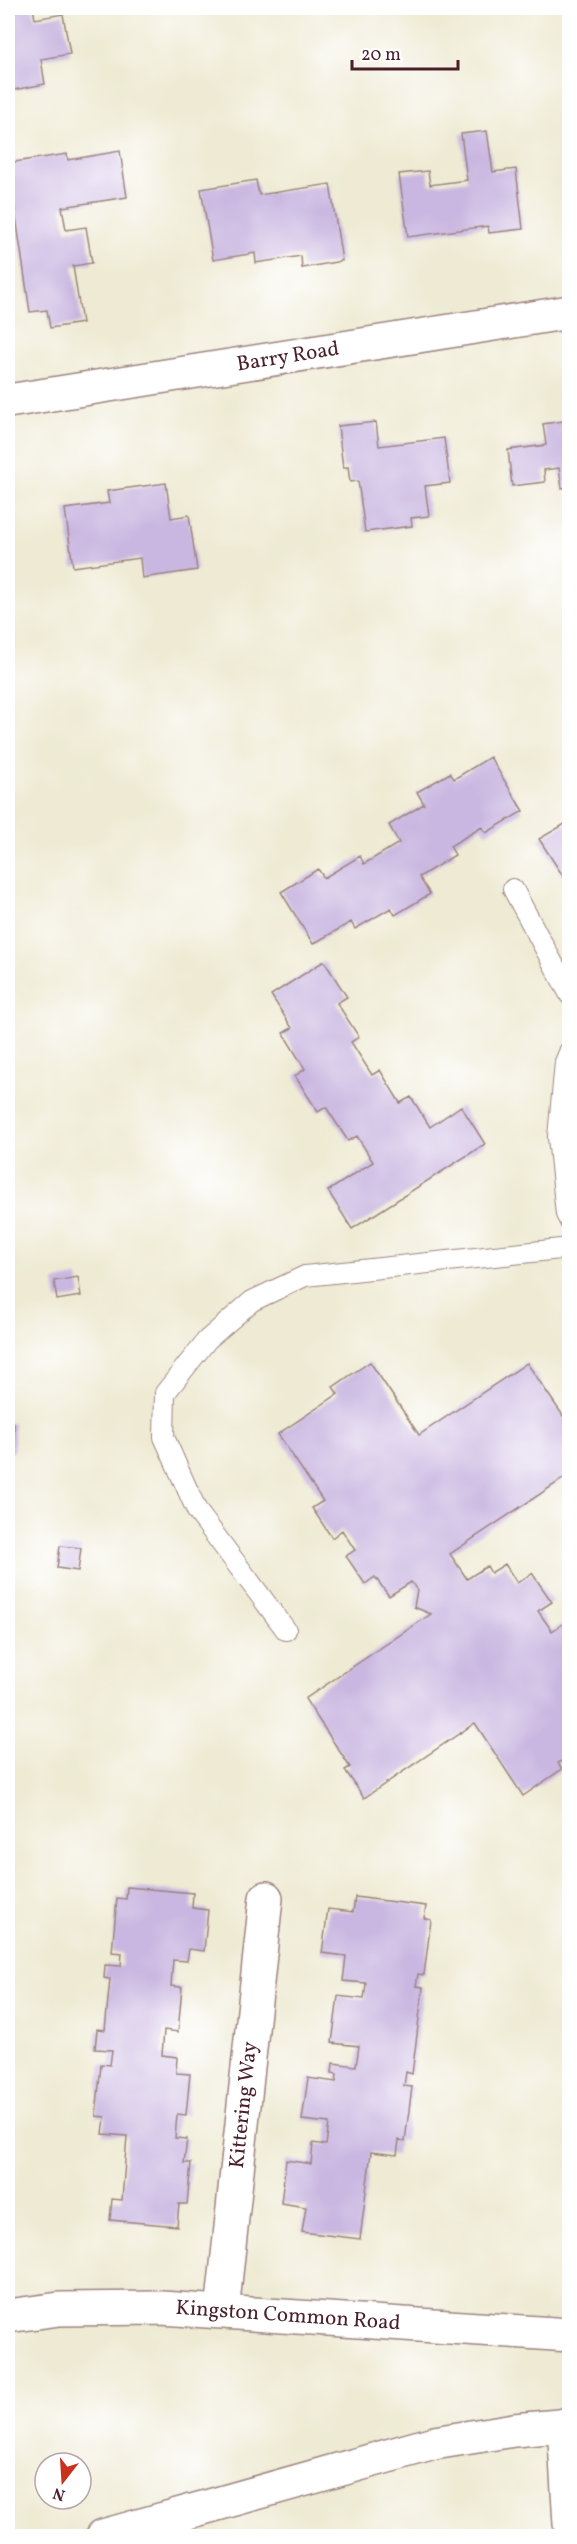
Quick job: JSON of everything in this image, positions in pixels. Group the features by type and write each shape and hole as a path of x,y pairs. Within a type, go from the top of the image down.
{"street":[{"name":"Barry Road","path":"8,401 570,312"},
{"name":"Kittering Way","path":"222,2312 266,1898"},
{"name":"Kingston Common Road","path":"8,2316 59,2309 162,2308 570,2335"},
{"path":"103,2536 181,2526 434,2443 514,2430 567,2425 570,2524"}],"lane":[{"path":"513,889 570,995"},
{"path":"570,1050 565,1062 558,1137 566,1214 570,1222"},
{"path":"286,1630 197,1511 164,1437 165,1393 207,1340 252,1301 305,1276 570,1248"}],"building":[{"path":"8,8 33,8 35,19 63,14 70,54 41,59 45,84 8,91"},
{"path":"487,131 493,172 516,169 523,229 489,233 488,226 408,237 399,174 428,171 430,185 467,180 461,134"},
{"path":"120,151 127,197 62,207 66,230 86,227 92,263 73,266 82,323 50,328 47,310 30,312 8,163 67,154 68,160"},
{"path":"256,180 259,195 330,184 342,261 302,268 301,256 256,263 255,253 213,260 201,189"},
{"path":"570,420 570,487 562,488 559,468 544,470 545,482 512,486 508,450 546,445 543,424"},
{"path":"376,422 379,446 444,438 450,483 425,486 429,516 411,518 412,526 365,532 358,481 350,482 348,467 343,468 338,426"},
{"path":"166,483 171,518 189,515 197,570 142,578 140,558 73,567 65,509 109,503 107,491"},
{"path":"490,757 523,811 486,833 482,827 450,846 455,855 419,877 430,894 395,915 391,908 355,929 351,922 313,944 281,892 318,869 324,878 360,856 364,864 399,843 389,825 424,804 417,792 450,773 454,779"},
{"path":"570,821 570,887 539,839"},
{"path":"324,961 347,997 337,1003 359,1037 351,1042 372,1075 380,1070 400,1103 411,1097 430,1127 461,1106 485,1144 352,1229 328,1191 373,1162 357,1136 348,1141 326,1107 318,1112 295,1076 305,1069 283,1033 292,1028 271,995"},
{"path":"78,1277 81,1296 57,1300 54,1281"},
{"path":"370,1362 419,1435 527,1363 570,1426 570,1474 450,1554 467,1579 487,1566 491,1573 505,1564 517,1583 532,1573 552,1602 538,1611 552,1631 564,1623 570,1631 570,1756 558,1763 562,1769 523,1796 475,1723 364,1798 345,1770 350,1767 305,1699 431,1614 414,1607 417,1590 411,1582 389,1596 375,1577 365,1584 346,1556 355,1550 342,1530 332,1538 312,1508 323,1501 278,1434 338,1394 333,1387"},
{"path":"8,1423 14,1423 14,1452 8,1452"},
{"path":"60,1546 81,1548 78,1571 57,1568"},
{"path":"127,1887 193,1893 192,1908 208,1910 204,1951 189,1949 187,1961 173,1960 171,1986 182,1987 178,2032 164,2030 162,2055 177,2057 176,2073 190,2074 186,2115 177,2114 175,2138 187,2139 184,2163 191,2163 187,2204 179,2204 177,2226 110,2220 112,2199 122,2200 127,2136 103,2134 105,2117 96,2116 101,2064 110,2065 112,2050 95,2049 97,2029 105,2030 110,1979 104,1978 105,1965 121,1966 122,1953 112,1952 117,1898 126,1899"},
{"path":"355,1897 426,1906 424,1918 431,1920 424,1975 418,1974 416,1986 423,1987 412,2074 406,2072 404,2086 412,2087 405,2141 399,2140 397,2155 371,2152 360,2239 302,2232 306,2207 281,2203 286,2160 311,2164 313,2143 326,2145 329,2123 302,2120 308,2078 336,2082 337,2074 332,2073 333,2063 356,2066 359,2046 332,2043 338,1996 364,1999 366,1983 343,1981 346,1956 322,1953 328,1909 353,1912"}]}
